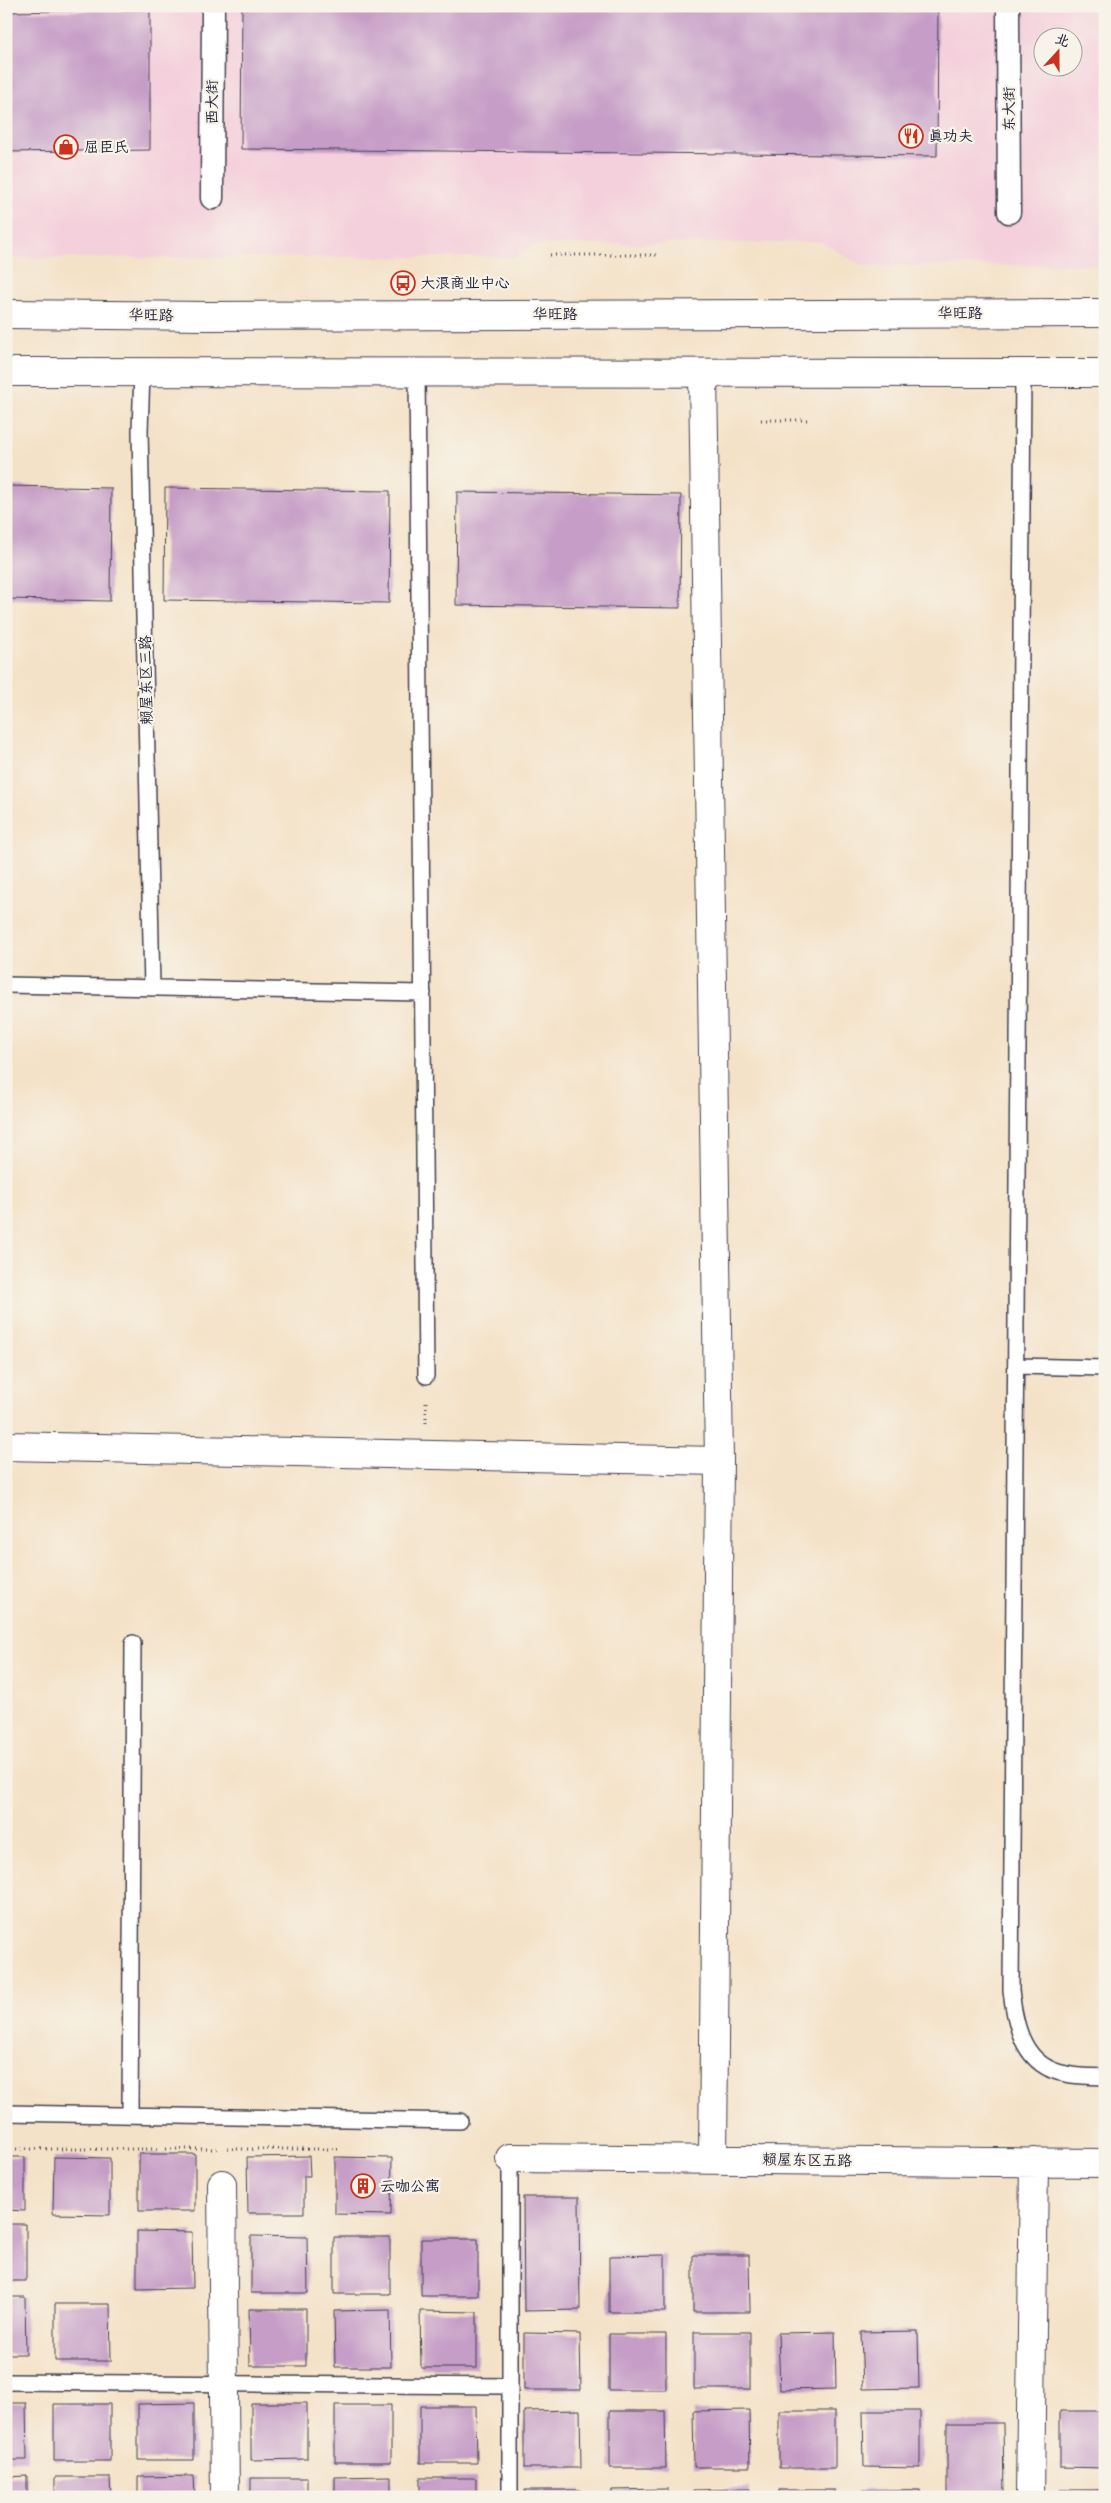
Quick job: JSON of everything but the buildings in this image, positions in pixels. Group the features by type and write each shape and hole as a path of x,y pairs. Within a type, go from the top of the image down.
{"street":[{"name":"西大街","path":"212,6 212,198"},
{"name":"东大街","path":"1008,6 1009,212"},
{"name":"华旺路","path":"6,314 227,316 1105,313"},
{"path":"6,372 1105,373"},
{"path":"703,373 719,1461 713,2159"},
{"path":"6,1446 719,1461"},
{"name":"赖屋东区五路","path":"510,2158 1105,2163"},
{"path":"1030,2497 1034,2162"},
{"path":"222,2184 225,2497"}],"lane":[{"path":"417,372 426,1376"},
{"name":"赖屋东区三路","path":"142,373 140,431 152,988"},
{"path":"1023,373 1011,1980 1014,2016 1018,2032 1035,2061 1049,2069 1066,2074 1105,2077"},
{"path":"6,985 423,993"},
{"path":"1016,1366 1105,1368"},
{"path":"130,2114 133,1643"},
{"path":"6,2113 460,2121"},
{"path":"510,2158 510,2497"},
{"path":"6,2382 510,2386"}],"path":[{"path":"550,255 660,255"},
{"path":"761,420 812,420"},
{"path":"426,1376 426,1455"},
{"path":"6,2148 338,2149"}],"shaded area":[{"path":"6,6 1105,6 1105,265 863,266 821,242 536,245 516,257 6,258"}],"place":[{"name":"真功夫","path":"911,136"},
{"name":"屈臣氏","path":"66,147"},
{"name":"大浪商业中心","path":"403,283"},
{"name":"云咖公寓","path":"363,2186"}]}
